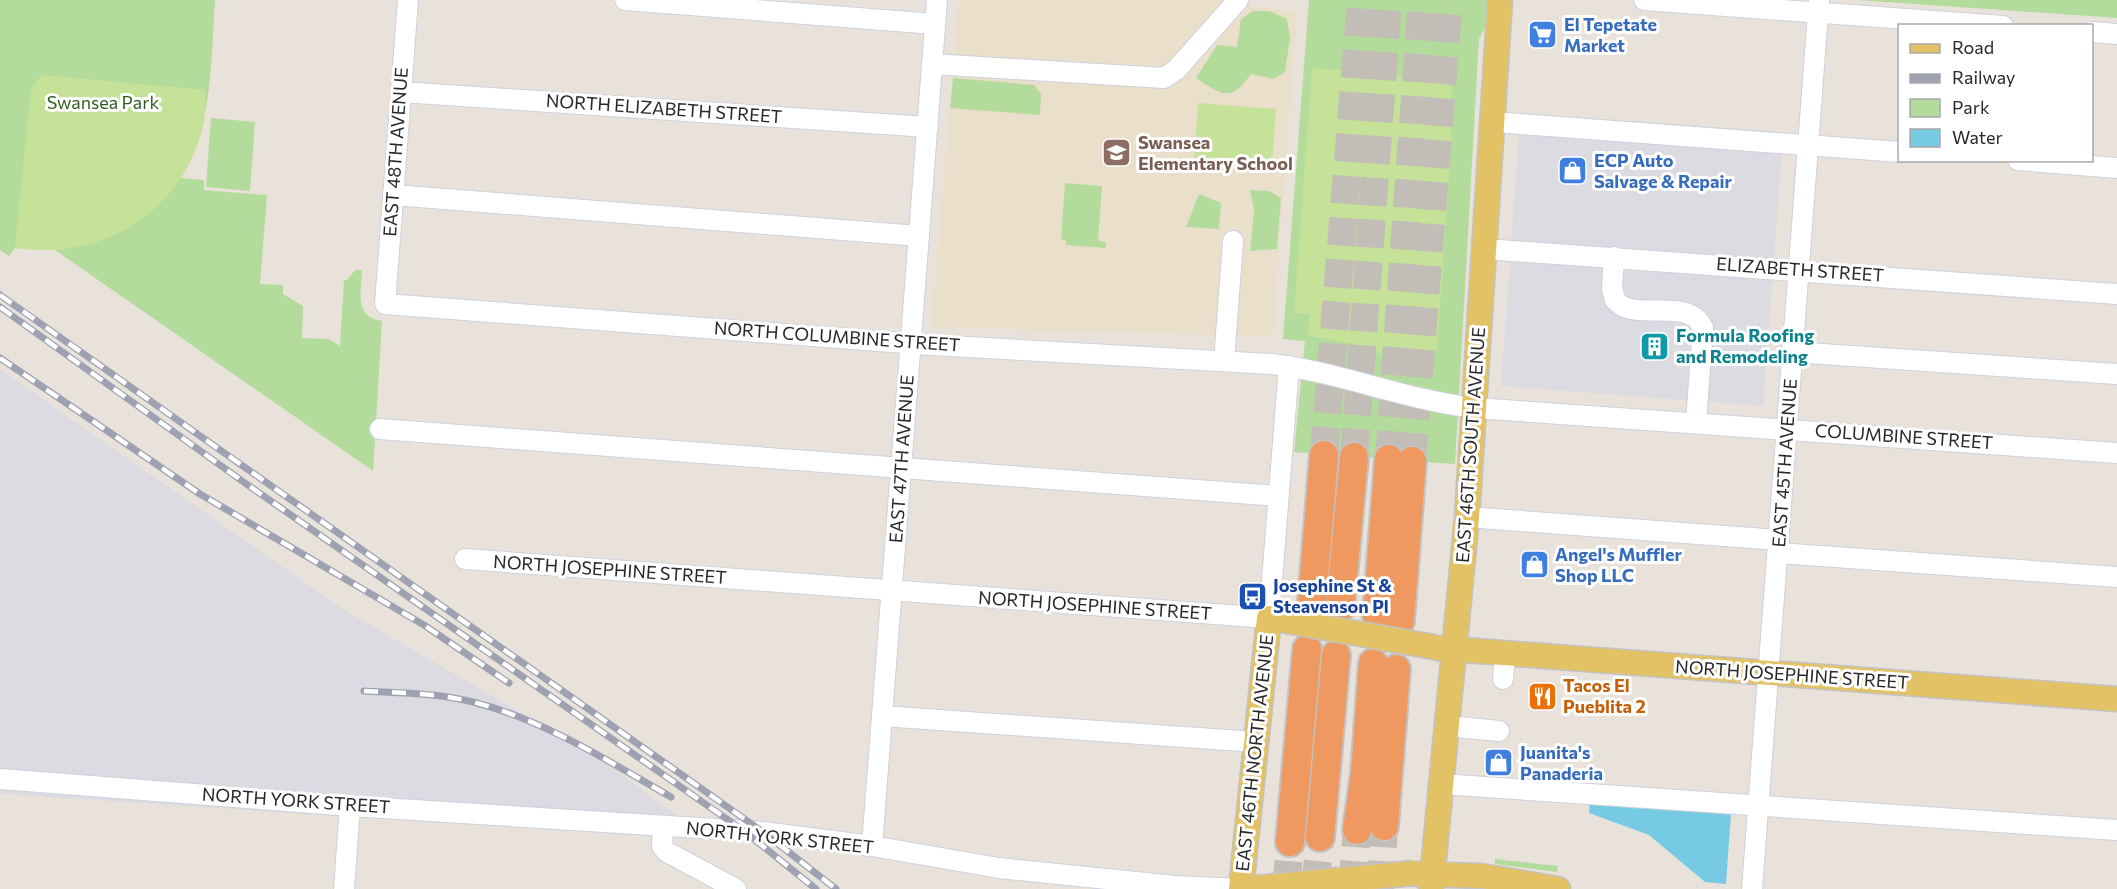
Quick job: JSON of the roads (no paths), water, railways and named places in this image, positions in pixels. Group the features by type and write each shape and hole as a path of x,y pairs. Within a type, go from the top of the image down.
{"highway":[{"path":"1311,602 1324,455"},
{"path":"1340,608 1354,457"},
{"path":"1388,619 1400,460"},
{"path":"1290,842 1306,649"},
{"path":"1320,837 1336,655"},
{"path":"1371,828 1385,666"}],"main road":[{"name":"EAST 46TH SOUTH AVENUE","path":"1426,879 1441,784 1447,726 1444,649 1467,517 1500,0"},
{"name":"NORTH JOSEPHINE STREET","path":"1278,620 1444,649 2117,699"},
{"name":"EAST 46TH NORTH AVENUE","path":"1241,889 1256,742 1278,620"},
{"name":"NORTH YORK STREET","path":"1241,889 1482,876 1509,886 1558,889"}],"street":[{"name":"EAST 48TH AVENUE","path":"385,304 408,0"},
{"path":"625,0 936,24"},
{"name":"EAST 47TH AVENUE","path":"872,846 937,0"},
{"path":"1644,0 1818,6 1984,24"},
{"path":"932,64 1159,79 1176,70 1234,5"},
{"name":"EAST 45TH AVENUE","path":"1752,889 1818,6"},
{"path":"2093,32 2117,34"},
{"name":"NORTH ELIZABETH STREET","path":"401,92 928,127"},
{"path":"1493,122 1898,152"},
{"path":"2043,162 2117,168"},
{"path":"393,195 919,236"},
{"path":"1224,361 1233,241"},
{"name":"ELIZABETH STREET","path":"1484,249 2117,294"},
{"path":"1614,257 1615,300 1626,308 1688,313 1699,318 1703,327 1696,422"},
{"name":"NORTH COLUMBINE STREET","path":"385,304 911,343 1295,367 1437,404 1475,408"},
{"path":"1793,352 2117,374"},
{"name":"EAST 46TH NORTH AVENUE","path":"1278,620 1278,496 1295,367"},
{"name":"COLUMBINE STREET","path":"1475,408 2117,453"},
{"path":"380,429 901,470 1278,496"},
{"path":"1467,517 2117,577"},
{"name":"NORTH JOSEPHINE STREET","path":"465,559 1278,620"},
{"path":"1503,679 1505,654"},
{"path":"882,716 1256,742"},
{"path":"1447,726 1499,731"},
{"name":"NORTH YORK STREET","path":"0,779 350,806 763,832 872,846 946,860 1043,873 1174,886 1241,889"},
{"path":"1441,784 2117,830"},
{"path":"344,889 350,806"},
{"path":"663,826 662,846 667,852 736,889"}],"water":[{"path":"1590,802 1731,813 1726,884 1705,882 1649,835 1589,813"}],"tunnel":[{"path":"1324,455 1361,0"},
{"path":"1354,457 1388,0"},
{"path":"1389,459 1422,0"},
{"path":"1412,461 1449,0"},
{"path":"1380,889 1384,826"},
{"path":"1352,889 1357,830"},
{"path":"1315,889 1320,837"},
{"path":"1286,889 1290,842"}],"railway":[{"path":"0,295 763,832 836,889"},
{"path":"0,307 245,483 744,831 816,889"},
{"path":"0,358 200,494 424,625 509,683"},
{"path":"364,691 446,697 499,710 550,730 671,797"}],"place":[{"name":"El Tepetate Market","path":"1543,35"},
{"name":"Swansea Elementary School","path":"1117,153"},
{"name":"ECP Auto Salvage & Repair","path":"1573,171"},
{"name":"Formula Roofing and Remodeling","path":"1655,346"},
{"name":"Angel's Muffler Shop LLC","path":"1534,565"},
{"name":"Josephine St & Steavenson Pl","path":"1252,596"},
{"name":"Tacos El Pueblita 2","path":"1542,696"},
{"name":"Juanita's Panaderia","path":"1499,763"}],"park label":[{"name":"Swansea Park","path":"103,103"}]}
